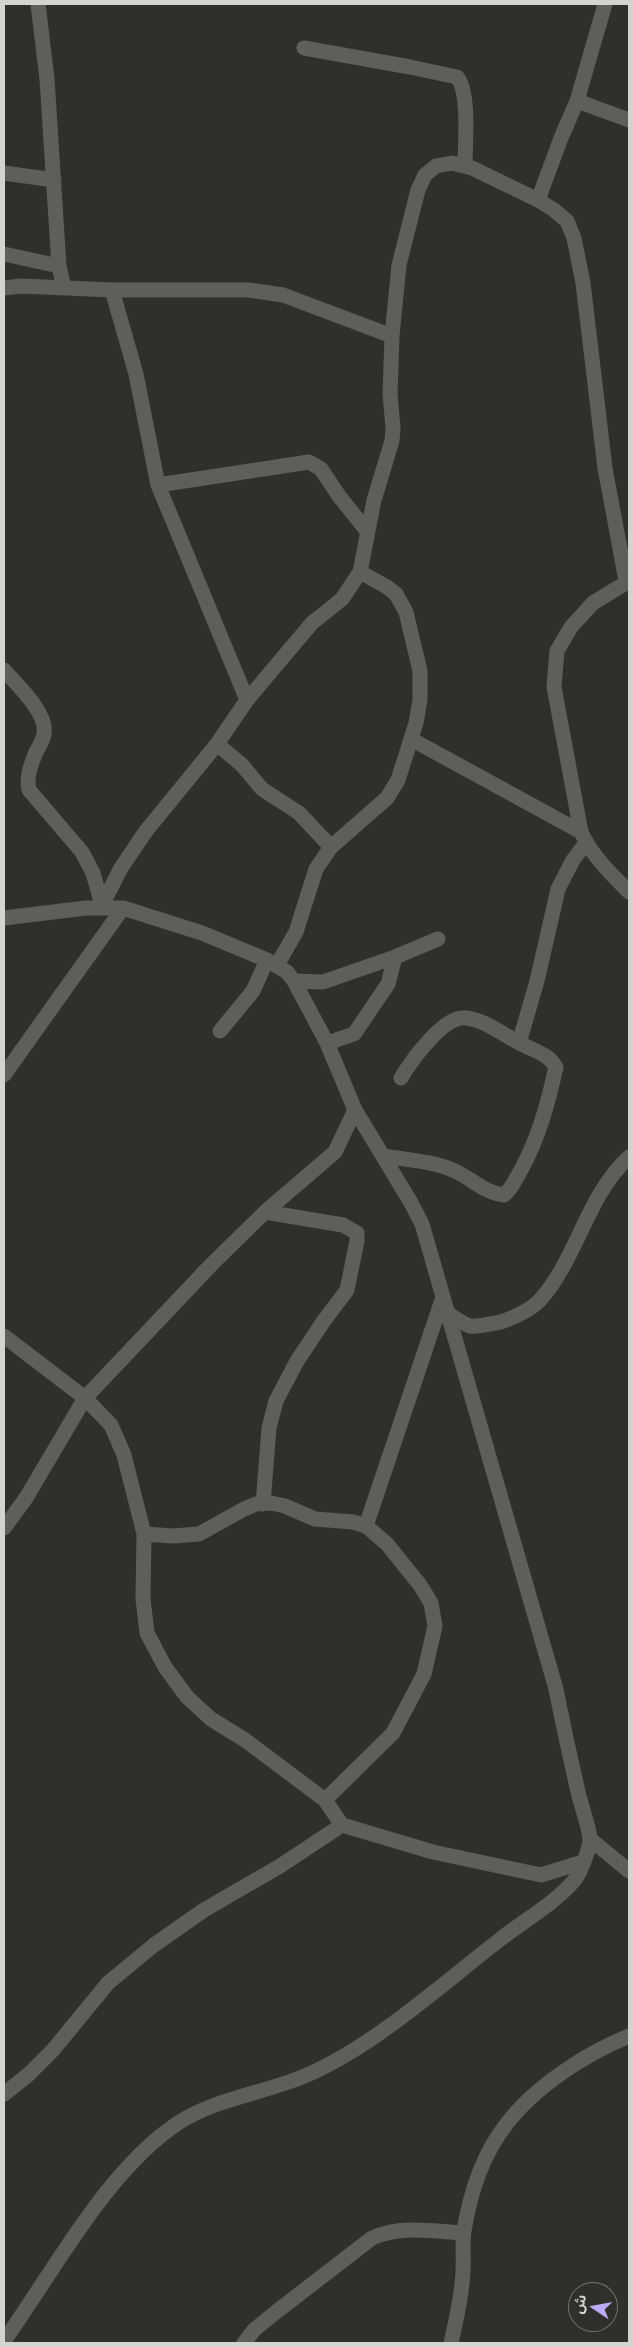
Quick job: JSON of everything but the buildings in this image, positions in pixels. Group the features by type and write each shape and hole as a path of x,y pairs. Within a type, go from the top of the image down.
{"street":[{"path":"38,4 47,79 59,266 64,288"},
{"path":"538,200 577,101 605,4"},
{"path":"304,48 410,66 456,77 461,82 464,96 465,166"},
{"path":"577,101 629,120"},
{"path":"4,918 102,907 121,868 146,831 217,744 247,700 312,624 342,599 360,572 380,479 392,441 393,428 390,394 392,336 399,265 418,190 425,175 436,166 452,163 465,166 538,200 567,221 574,238 583,284 605,468 628,581 593,603 571,627 557,651 554,687 584,838 606,869 629,892"},
{"path":"4,173 54,180"},
{"path":"4,254 59,266"},
{"path":"4,288 21,286 112,290 249,290 283,295 392,336"},
{"path":"112,290 136,374 158,485 247,700"},
{"path":"158,485 309,462 321,469 339,496 368,531"},
{"path":"220,1031 253,991 296,932 316,869 332,847 388,798 398,780 411,739 420,700 420,671 406,612 396,594 387,586 360,572"},
{"path":"4,670 39,712 43,725 44,734 31,765 27,781 30,790 82,852 93,873 102,905"},
{"path":"411,739 584,838"},
{"path":"217,744 242,765 262,789 299,813 332,847"},
{"path":"519,1043 537,980 558,889 584,838"},
{"path":"4,2342 106,2194 131,2164 154,2141 180,2122 210,2108 307,2075 341,2057 394,2022 501,1938 548,1906 575,1880 590,1839 566,1744 556,1689 422,1224 356,1110 327,1043 294,981 272,963 202,933 123,908 86,908"},
{"path":"4,1075 123,908"},
{"path":"294,981 323,982 395,957 438,939"},
{"path":"327,1043 354,1034 388,984 395,957"},
{"path":"383,1156 427,1163 455,1171 494,1194 504,1195 508,1192 532,1148 547,1109 556,1067 545,1056 477,1021 465,1018 454,1020 433,1037 401,1078"},
{"path":"4,1528 26,1498 85,1398 173,1303 265,1212 335,1152 356,1110"},
{"path":"447,1313 471,1326 503,1323 540,1301 564,1265 582,1226 601,1194 621,1165 629,1157"},
{"path":"263,1504 267,1444 276,1401 318,1330 347,1290 357,1241 356,1233 343,1225 265,1212"},
{"path":"366,1526 444,1297"},
{"path":"4,1336 85,1398 111,1424 124,1455 144,1534 143,1599 147,1633 165,1667 187,1697 211,1719 245,1740 325,1800 342,1825 434,1852 541,1875 583,1862"},
{"path":"144,1534 173,1536 199,1534 244,1509 263,1504 285,1506 315,1519 353,1522 366,1526 387,1544 420,1585 431,1604 435,1626 424,1674 393,1733 325,1800"},
{"path":"4,2094 28,2075 53,2050 108,1984 154,1945 204,1910 280,1866 342,1825"},
{"path":"590,1839 629,1871"},
{"path":"451,2343 463,2274 463,2233 479,2172 505,2126 531,2099 559,2075 584,2058 629,2036"},
{"path":"244,2343 254,2330 372,2238 385,2232 401,2230 463,2233"}]}
